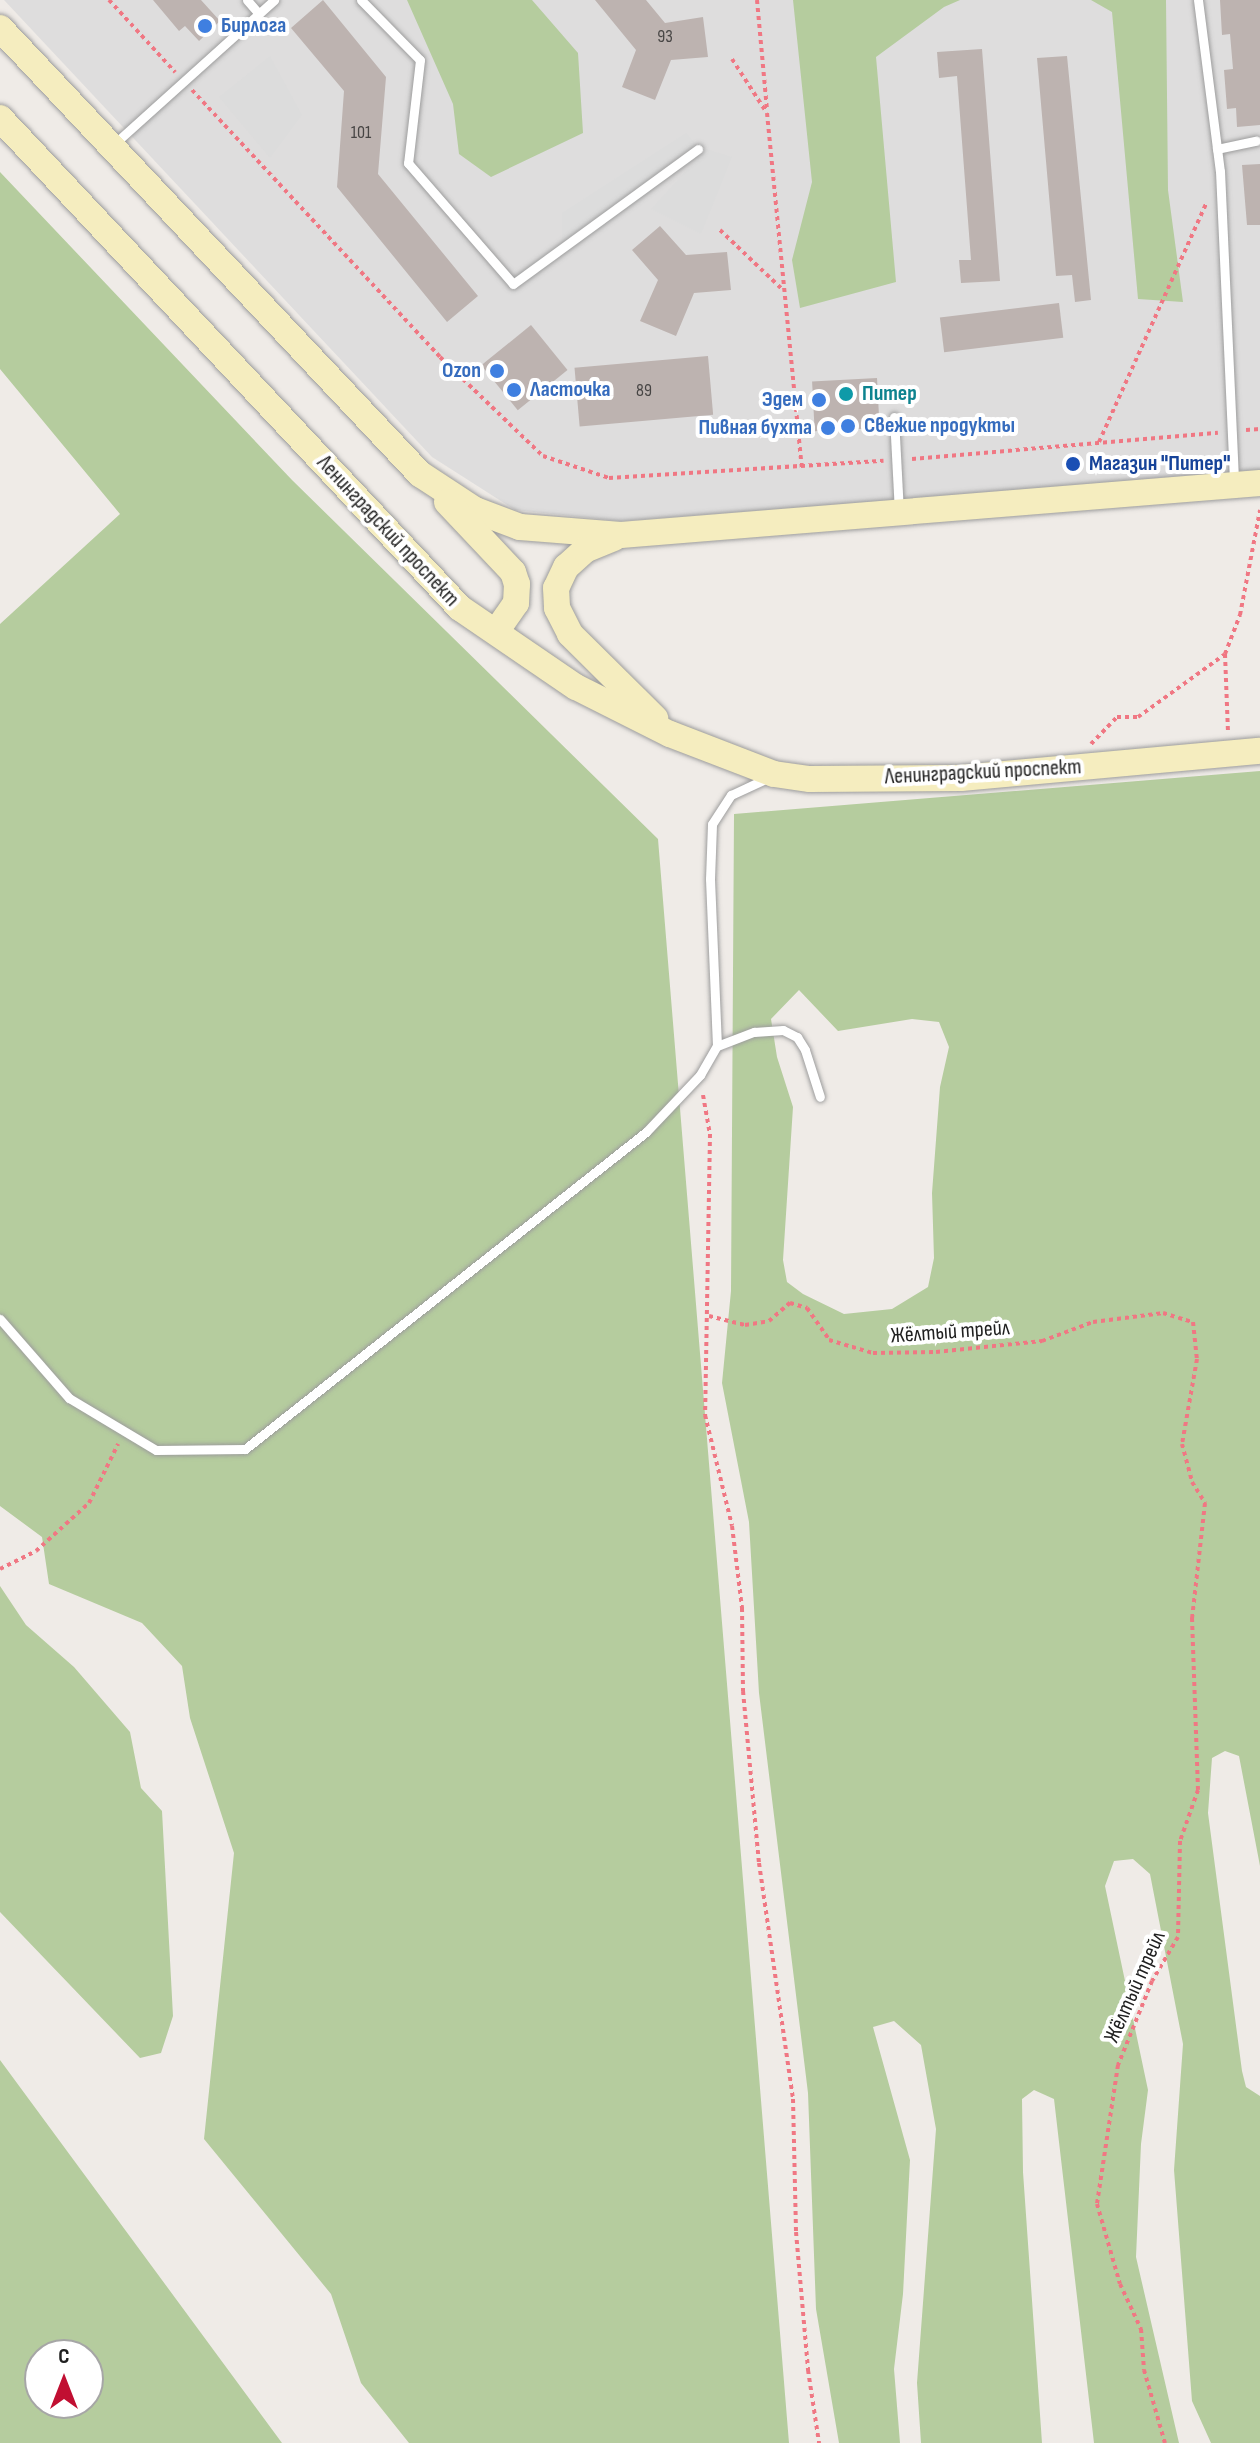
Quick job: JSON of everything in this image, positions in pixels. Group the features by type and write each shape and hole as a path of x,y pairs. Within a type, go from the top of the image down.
{"main road":[{"path":"0,28 513,572 517,584 516,603 496,632"},
{"name":"Ленинградский проспект","path":"0,118 460,608 576,687 670,734 774,774 810,779 961,778 1260,751"},
{"path":"420,474 475,510 520,527 621,535 1247,484"},
{"path":"621,535 585,550 566,567 556,588 557,608 570,634 670,734"}],"lane":[{"path":"247,0 259,14"},
{"path":"111,147 274,0"},
{"path":"361,0 420,60 408,163 513,284 698,149"},
{"path":"1198,0 1220,171 1232,431 1247,484"},
{"path":"1217,149 1256,141"},
{"path":"894,417 899,511"},
{"path":"0,1319 69,1398 156,1450 245,1449 646,1132 700,1075 717,1046 710,879 712,824 731,795 774,774"},
{"path":"717,1046 754,1032 783,1030 797,1037 805,1050 820,1097"}],"path":[{"path":"109,0 440,357 543,456 609,478 802,468 1260,429"},
{"path":"757,0 802,468"},
{"path":"732,59 767,113"},
{"path":"1099,442 1220,171"},
{"path":"720,230 785,291"},
{"path":"1229,753 1225,654 1240,615 1260,510"},
{"path":"1079,767 1095,738 1117,717 1138,717 1225,654"},
{"path":"700,1075 710,1134 705,1415 732,1526 742,1608 743,1691 759,1863 793,2099 796,2232 808,2370 819,2443"},
{"name":"Жёлтый трейл","path":"709,1316 745,1325 769,1321 790,1303 807,1308 829,1340 873,1353 1042,1341 1093,1322 1163,1313 1193,1322 1197,1359 1182,1444 1192,1482 1205,1503 1192,1618 1198,1790 1180,1841 1178,1937 1152,1981 1118,2065 1097,2204 1120,2284 1141,2329 1144,2370 1165,2443"},
{"path":"0,1569 36,1551 89,1503 124,1431"}],"shaded area":[{"path":"4,0 1260,0 1260,473 620,521 515,510 432,457"},
{"path":"270,56 302,115 270,158 219,97"},
{"path":"686,133 696,144 562,243 562,213"},
{"path":"706,149 732,157 701,234 651,209"}],"green space":[{"path":"407,0 532,0 578,53 583,133 491,177 459,154 453,104"},
{"path":"793,0 960,0 944,7 876,57 896,282 800,308 792,260 812,182"},
{"path":"1091,0 1166,0 1168,190 1183,302 1138,299 1112,12"},
{"path":"0,172 292,480 658,839 789,2443 409,2443 361,2383 331,2294 204,2139 234,1853 190,1718 182,1666 142,1623 49,1584 42,1537 0,1506 0,624 120,514 0,369"},
{"path":"1260,771 1260,1866 1239,1756 1225,1751 1212,1758 1208,1813 1242,2071 1246,2087 1260,2096 1260,2443 1211,2443 1192,2401 1174,2170 1183,2044 1150,1874 1133,1859 1114,1861 1105,1886 1148,2090 1141,2144 1136,2257 1179,2443 1094,2443 1054,2099 1034,2090 1022,2099 1023,2172 1042,2443 921,2443 917,2383 936,2129 921,2045 894,2021 873,2027 910,2160 903,2294 894,2369 900,2443 839,2443 816,2309 808,2093 759,1693 749,1522 722,1383 731,1291 734,814","holes":["799,990 838,1031 912,1019 939,1022 949,1047 940,1087 932,1193 934,1258 928,1287 892,1309 844,1314 803,1294 787,1282 783,1260 793,1107 777,1057 771,1019"]},
{"path":"0,1586 26,1625 74,1667 130,1732 141,1788 162,1811 173,2016 161,2053 140,2058 0,1912"},
{"path":"0,2060 282,2443 0,2443"}],"building":[{"path":"153,0 201,0 220,21 199,41 185,26 179,31"},
{"path":"323,0 386,77 378,174 478,296 447,322 337,187 344,91 291,28"},
{"path":"595,0 646,0 665,23 703,17 708,57 671,60 655,100 622,87 636,50"},
{"path":"1220,0 1260,0 1260,125 1237,127 1236,108 1227,109 1224,70 1233,69 1230,34 1222,35"},
{"path":"982,49 1000,281 961,283 959,260 971,260 957,76 939,78 937,52"},
{"path":"1067,56 1091,300 1075,302 1072,275 1056,276 1037,58"},
{"path":"1260,164 1260,225 1247,225 1242,165"},
{"path":"660,226 686,255 727,252 731,290 694,293 676,336 640,321 658,280 632,250"},
{"path":"1059,303 1063,338 944,352 940,318"},
{"path":"531,325 568,370 518,410 481,365"},
{"path":"708,356 713,415 580,426 575,368"},
{"name":"Питер","path":"877,378 880,428 815,431 812,381"}],"place":[{"name":"Бирлога","path":"205,26"},
{"name":"Ozon","path":"497,371"},
{"name":"Ласточка","path":"514,390"},
{"name":"Питер","path":"846,394"},
{"name":"Эдем","path":"819,400"},
{"name":"Свежие продукты","path":"848,426"},
{"name":"Пивная бухта","path":"828,428"},
{"name":"Магазин \"Питер\"","path":"1073,464"}]}
